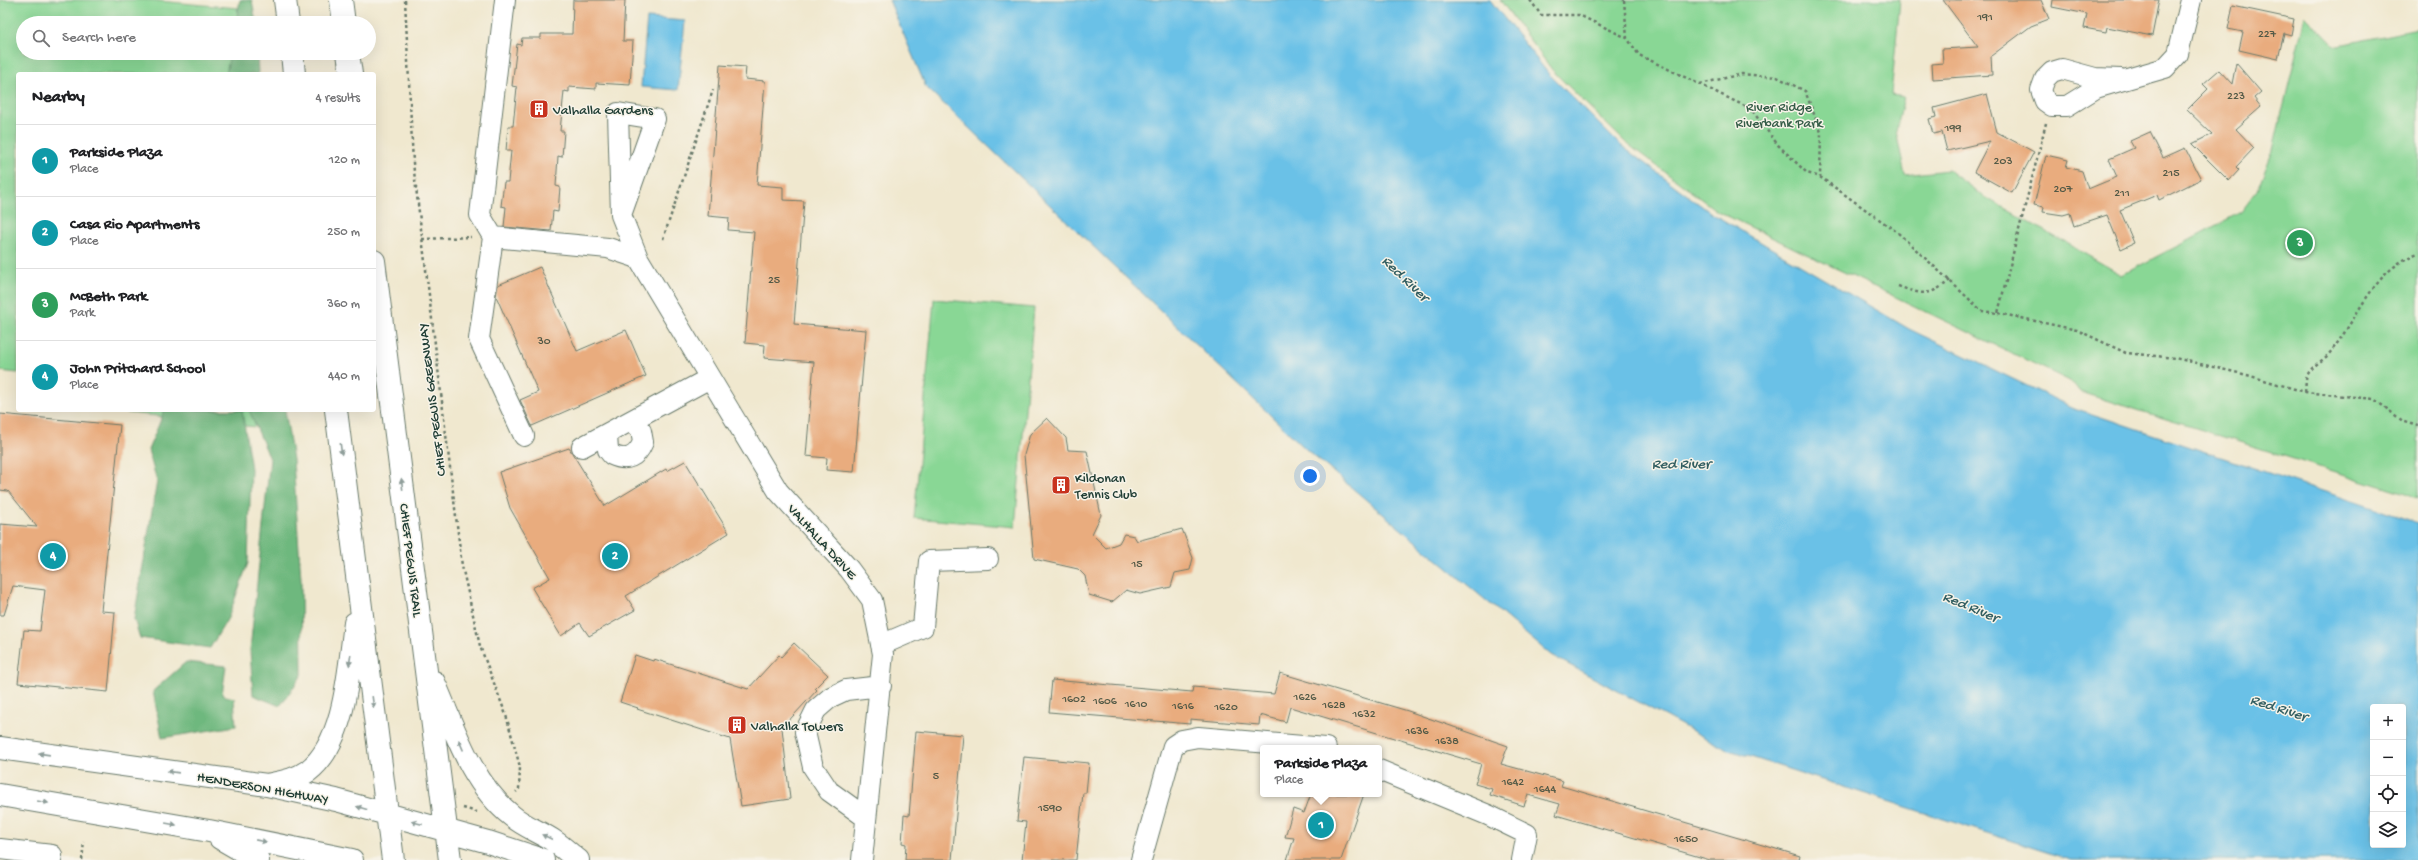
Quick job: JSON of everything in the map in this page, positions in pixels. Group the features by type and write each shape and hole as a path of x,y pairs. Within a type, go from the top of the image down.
{"main road":[{"path":"285,0 287,16"},
{"path":"342,0 343,16"},
{"path":"293,60 294,72"},
{"path":"349,60 351,72"},
{"name":"CHIEF PEGUIS TRAIL","path":"376,277 450,860"},
{"path":"336,412 393,860"},
{"path":"267,785 285,782 308,772 319,761 328,747 343,703 359,594"},
{"path":"425,662 467,759 487,792 513,817 537,833 553,840 578,860"},
{"name":"HENDERSON HIGHWAY","path":"0,748 267,785 446,830 543,860"},
{"path":"0,795 209,831 352,860"},
{"path":"209,831 250,858"}],"street":[{"path":"505,0 480,215 493,237 479,339 524,436"},
{"path":"2121,79 2095,78 2062,69 2052,72 2045,79 2041,90 2045,101 2052,106 2067,106 2086,92 2121,79 2152,73 2165,68 2178,54 2191,0"},
{"name":"VALHALLA DRIVE","path":"621,215 638,258 778,491 849,569 872,600 883,654 881,686 865,817 862,860"},
{"path":"493,237 608,248 638,258"},
{"path":"582,447 710,378"},
{"path":"606,434 608,450 612,455 627,459 636,455 643,442 641,431 632,421"},
{"path":"881,645 923,627 929,561 988,559"},
{"path":"865,817 829,791 813,766 805,732 816,710 831,697 846,690 881,686"},
{"path":"1141,860 1173,746 1182,740 1198,737 1291,745"},
{"path":"1382,771 1488,815 1527,834 1522,860"},
{"path":"0,849 52,855 51,860"}],"path":[{"name":"CHIEF PEGUIS GREENWAY","path":"405,0 413,163 462,566 480,646 506,715 518,760 519,789"},
{"path":"1530,0 1541,15 1579,15 1627,38 1639,55 1751,109 1778,145 1807,173 1820,177 1897,232 1982,311 2077,330 2126,353 2175,358 2247,374 2305,392 2374,399 2404,422 2418,426"},
{"path":"1624,0 1627,38"},
{"path":"1699,84 1742,74 1777,77 1805,91 1821,132 1820,177"},
{"path":"663,239 713,90"},
{"path":"1998,313 2044,131 2052,106"},
{"path":"422,239 493,237"},
{"path":"2305,392 2307,374 2328,354 2362,301 2379,280 2408,256 2418,252"},
{"path":"1898,286 1920,295 1938,290 1950,280"},
{"path":"82,860 84,842"}],"green space":[{"path":"0,0 147,0 238,8 237,16 16,16 16,60 234,60 233,72 16,72 16,373 0,371"},
{"path":"240,0 252,0 255,16 237,16"},
{"name":"River Ridge Riverbank Park","path":"1500,0 1900,0 1891,95 1904,97 1896,131 1905,175 1948,170 1983,196 2122,275 2241,212 2257,191 2273,150 2305,16 2334,46 2418,29 2418,498 2080,392 2072,382 1717,211 1625,142 1553,71"},
{"path":"229,60 257,60 258,72 226,72"},
{"path":"934,299 1034,308 1015,527 914,518"},
{"path":"122,412 253,412 255,427"},
{"path":"164,412 242,412 251,469 248,563 228,618 210,648 140,638 134,619 157,481 148,450"},
{"path":"250,412 285,412 293,460 301,579 302,675 280,706 253,695 250,650 270,459"},
{"path":"186,662 226,666 222,695 234,698 236,726 162,738 153,691"}],"water":[{"name":"Red River","path":"889,0 1490,0 1547,72 1619,144 1711,213 1909,329 2071,407 2418,523 2418,860 2071,860 1726,749 1551,655 1308,451 926,87"},
{"path":"647,18 685,21 678,90 641,87"}],"building":[{"name":"Valhalla Gardens","path":"573,0 625,0 623,41 633,41 630,85 596,83 596,89 569,87 569,92 564,91 560,131 564,131 562,157 558,156 556,186 560,187 558,212 553,211 551,231 504,227 506,207 501,206 504,182 508,182 511,151 506,151 508,126 513,126 517,87 512,86 517,44 521,45 522,38 541,38 541,34 572,34"},
{"path":"1943,0 2041,0 2049,19 2031,26 1991,56 1992,75 1933,79 1932,64 1943,63 1942,49 1978,47"},
{"path":"2053,0 2159,0 2152,36 2107,27 2106,32 2084,28 2087,14 2052,7"},
{"path":"2233,6 2294,19 2291,35 2284,33 2278,59 2239,50 2243,32 2228,29"},
{"path":"2236,63 2261,92 2254,98 2261,107 2236,129 2254,148 2236,167 2239,170 2229,181 2192,144 2212,134 2187,110 2208,89 2203,84 2219,70 2232,84"},
{"path":"720,65 746,67 745,79 765,81 757,185 783,187 783,200 804,201 794,324 866,330 854,472 826,470 827,458 806,456 814,362 764,358 765,345 745,343 754,232 728,230 729,218 708,216"},
{"path":"1987,94 1997,132 2034,152 2012,193 1974,172 1990,141 1947,151 1942,132 1933,134 1929,119 1936,117 1934,108"},
{"path":"2150,132 2163,158 2185,148 2201,179 2159,200 2157,195 2120,210 2134,243 2121,249 2107,215 2074,226 2070,213 2063,215 2043,212 2044,207 2034,205 2046,155 2068,160 2066,167 2082,171 2088,189 2117,177 2109,159 2134,148 2130,141"},
{"path":"540,267 577,351 626,330 646,376 532,426 520,400 538,392 496,296 498,285"},
{"path":"0,414 120,425 101,611 115,612 108,692 18,683 24,630 40,631 45,590 13,586 4,615 0,615 0,524 37,527 8,491 0,490"},
{"name":"Kildonan Tennis Club","path":"1047,418 1066,438 1068,450 1087,451 1101,515 1092,534 1106,548 1119,543 1124,534 1134,536 1137,541 1182,529 1193,558 1190,570 1175,573 1171,587 1140,594 1126,590 1112,602 1089,595 1085,576 1078,569 1034,559 1024,455 1030,434"},
{"path":"569,448 605,506 666,469 667,471 685,461 729,533 626,596 635,610 589,636 580,623 561,636 532,588 550,578 510,508 499,472"},
{"name":"Valhalla Towers","path":"794,643 828,675 815,688 817,690 782,728 790,799 741,806 730,739 637,709 638,708 620,702 635,655 653,661 654,659 748,689 779,655 781,657"},
{"path":"1280,673 1408,711 1508,746 1501,764 1563,781 1561,786 1800,856 1799,860 1710,860 1556,815 1560,804 1528,795 1524,806 1490,795 1492,789 1475,784 1481,764 1290,707 1286,722 1260,715 1259,725 1190,719 1190,724 1049,712 1052,680 1192,692 1193,687 1274,694"},
{"path":"916,731 963,735 952,860 905,860 906,844 902,843 904,815 909,816"},
{"path":"1024,757 1089,763 1086,793 1083,793 1076,860 1022,860 1026,822 1017,821"},
{"path":"1310,797 1363,797 1341,860 1287,860 1294,838 1285,837 1293,809 1304,813"}],"place":[{"name":"Valhalla Gardens","path":"539,109"},
{"name":"McBeth Park","path":"2300,243"},
{"name":"Kildonan Tennis Club","path":"1061,485"},
{"name":"John Pritchard School","path":"53,556"},
{"name":"Casa Rio Apartments","path":"615,556"},
{"name":"Valhalla Towers","path":"737,725"},
{"name":"Parkside Plaza","path":"1321,825"}]}
